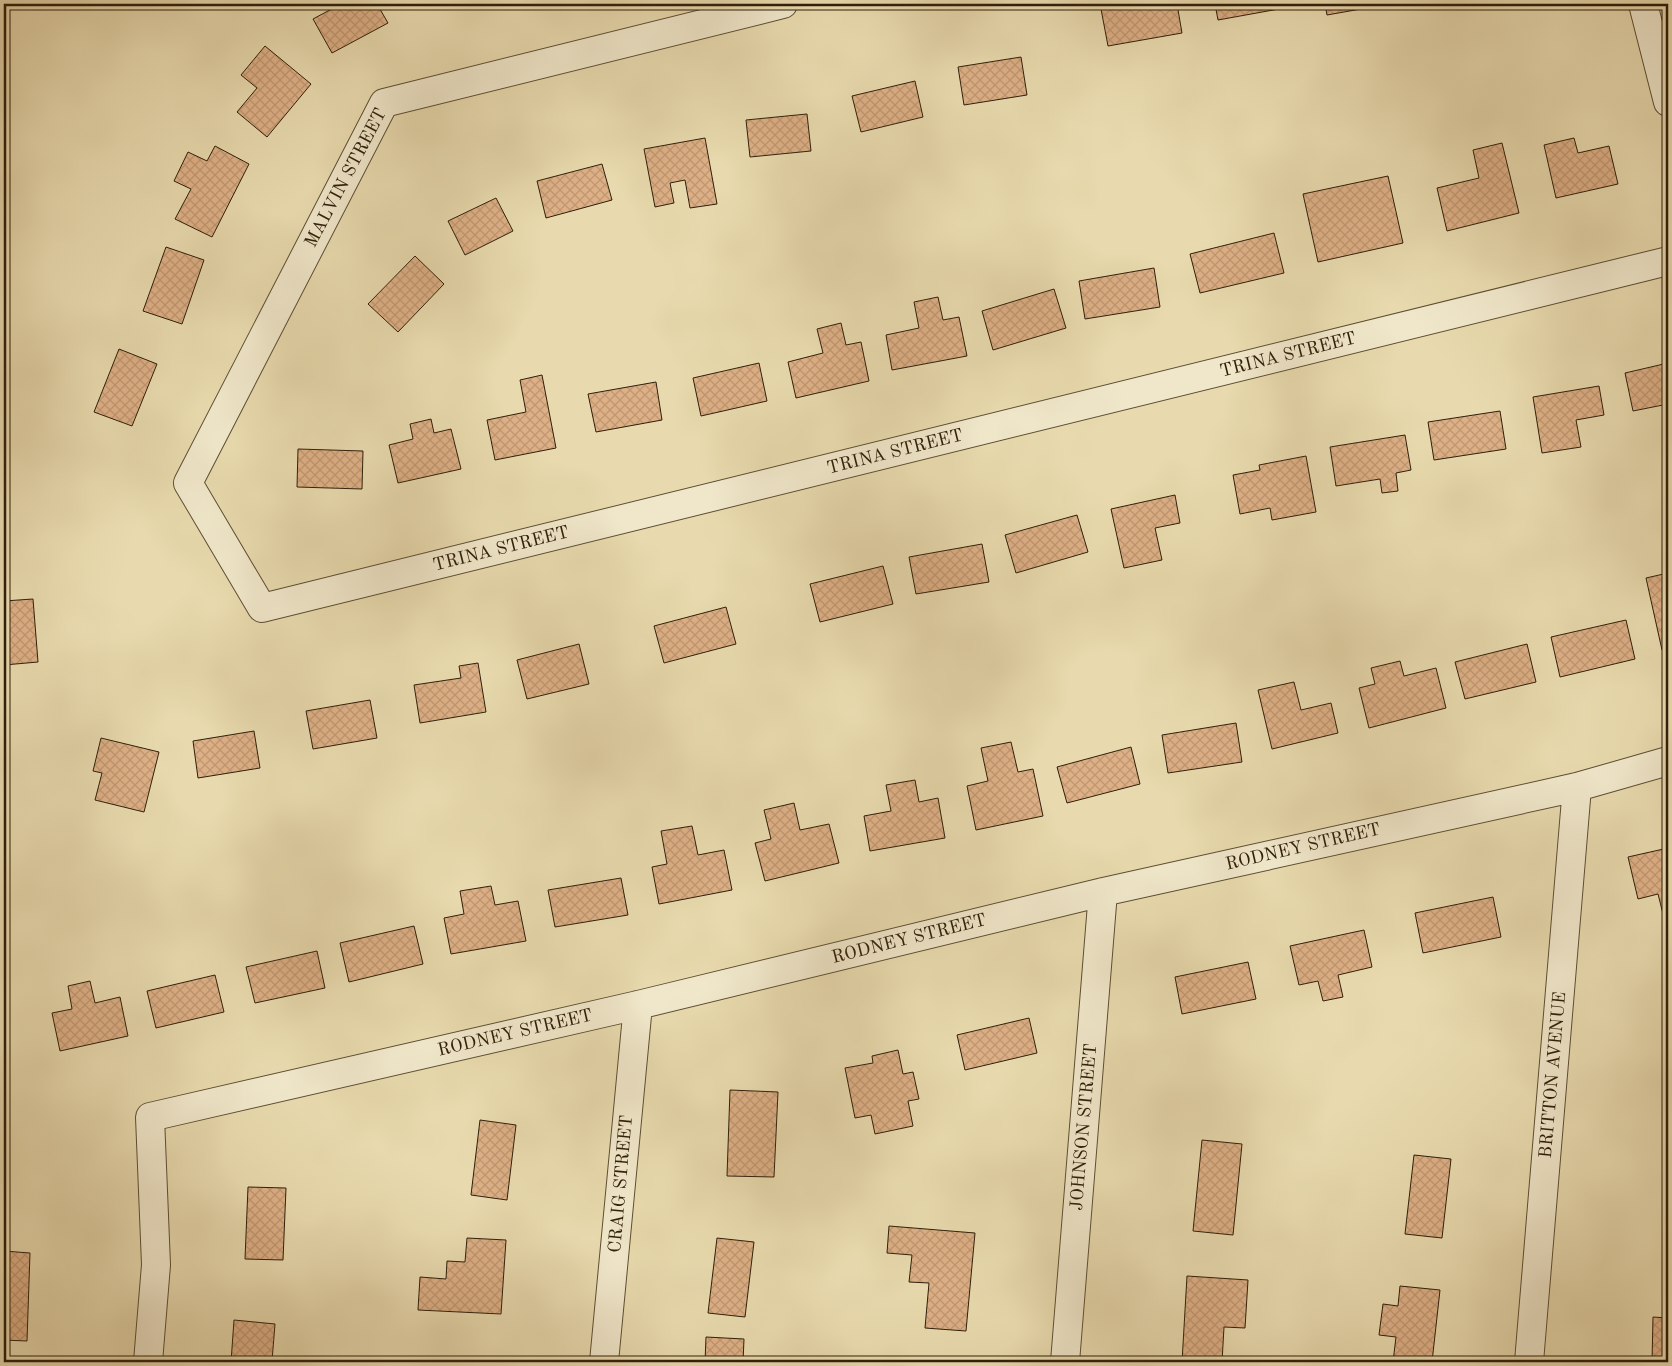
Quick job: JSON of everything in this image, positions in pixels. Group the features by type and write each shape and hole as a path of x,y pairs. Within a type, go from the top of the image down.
{"street":[{"name":"MALVIN STREET","path":"188,483 384,103 783,4"},
{"path":"1643,4 1668,102"},
{"name":"TRINA STREET","path":"188,483 262,608 1668,261"},
{"name":"RODNEY STREET","path":"148,1362 156,1265 150,1117 638,1005 1103,892 1577,787 1668,761"},
{"name":"BRITTON AVENUE","path":"1530,1362 1577,787"},
{"name":"JOHNSON STREET","path":"1065,1362 1103,892"},
{"name":"CRAIG STREET","path":"604,1362 638,1005"}],"building":[{"path":"341,4 377,4 388,23 332,53 313,19"},
{"path":"1131,4 1177,4 1182,33 1108,46 1101,9"},
{"path":"1215,4 1301,4 1301,5 1218,20"},
{"path":"1325,4 1360,4 1361,9 1327,15"},
{"path":"265,46 311,84 267,137 237,112 257,88 241,75"},
{"path":"1021,57 1027,95 964,105 958,67"},
{"path":"915,81 923,117 861,132 852,96"},
{"path":"807,114 811,151 750,157 746,120"},
{"path":"705,138 717,204 690,208 685,180 670,183 674,203 655,207 644,149"},
{"path":"1574,138 1578,153 1609,146 1618,184 1556,198 1544,145"},
{"path":"1502,143 1519,213 1447,231 1437,188 1479,178 1473,150"},
{"path":"215,146 249,164 212,237 175,219 191,189 174,181 188,152 207,161"},
{"path":"602,164 612,200 546,218 537,181"},
{"path":"1388,176 1403,243 1318,262 1303,194"},
{"path":"496,198 513,231 465,255 448,221"},
{"path":"1274,233 1284,273 1200,293 1190,254"},
{"path":"166,247 204,260 182,324 143,311"},
{"path":"415,256 444,284 398,332 368,304"},
{"path":"1154,268 1160,307 1085,319 1079,281"},
{"path":"1054,289 1066,328 993,350 982,311"},
{"path":"938,297 943,320 959,317 967,356 892,370 886,335 919,328 914,302"},
{"path":"841,323 846,345 861,342 869,381 796,398 788,362 823,353 817,329"},
{"path":"119,349 157,364 132,426 94,412"},
{"path":"759,363 767,401 701,416 693,378"},
{"path":"1668,363 1668,404 1633,411 1625,373"},
{"path":"542,375 556,448 495,460 487,420 526,412 520,380"},
{"path":"656,382 662,420 596,432 588,394"},
{"path":"1599,386 1604,415 1576,420 1581,447 1542,453 1533,397"},
{"path":"1500,411 1506,449 1434,460 1428,422"},
{"path":"431,419 434,433 451,429 461,469 398,483 389,445 413,439 410,424"},
{"path":"1405,435 1411,470 1396,473 1398,491 1382,493 1380,479 1336,486 1330,447"},
{"path":"298,449 363,451 362,489 297,487"},
{"path":"1306,456 1316,512 1272,520 1270,508 1240,514 1233,475 1260,470 1259,465"},
{"path":"1175,495 1180,523 1155,528 1162,560 1124,568 1111,509"},
{"path":"1077,515 1088,552 1016,573 1005,535"},
{"path":"982,544 989,582 916,594 909,557"},
{"path":"883,566 893,604 820,622 810,584"},
{"path":"1668,573 1668,648 1662,650 1646,578"},
{"path":"33,599 38,662 4,665 4,601"},
{"path":"726,607 736,644 664,663 654,626"},
{"path":"1626,620 1635,659 1560,677 1551,637"},
{"path":"579,644 589,684 527,699 517,660"},
{"path":"1527,644 1536,682 1465,699 1455,662"},
{"path":"1400,661 1404,676 1436,668 1446,708 1369,728 1359,688 1375,684 1371,668"},
{"path":"478,663 486,712 420,723 414,685 461,678 459,666"},
{"path":"1294,682 1301,710 1331,703 1338,733 1272,749 1258,690"},
{"path":"370,700 377,738 313,749 306,711"},
{"path":"1236,723 1242,762 1168,773 1162,735"},
{"path":"254,731 260,768 198,778 193,741"},
{"path":"101,738 159,752 144,812 95,800 102,773 93,771"},
{"path":"1011,742 1018,772 1033,769 1043,816 976,830 967,786 988,781 981,748"},
{"path":"1131,747 1140,784 1067,803 1057,767"},
{"path":"915,780 919,802 938,798 945,838 870,851 864,816 891,811 886,785"},
{"path":"794,803 800,830 829,824 839,863 765,881 755,843 771,839 764,810"},
{"path":"692,826 698,855 724,850 732,890 659,904 652,867 667,864 661,831"},
{"path":"1668,848 1668,913 1663,914 1658,894 1638,899 1628,857"},
{"path":"621,878 628,915 555,927 548,890"},
{"path":"491,886 495,905 518,901 526,941 451,954 444,918 464,914 460,891"},
{"path":"1493,897 1501,937 1423,953 1415,913"},
{"path":"414,926 423,964 349,982 340,943"},
{"path":"1364,930 1372,967 1338,975 1343,997 1323,1001 1318,981 1299,985 1290,946"},
{"path":"317,951 325,988 255,1003 246,967"},
{"path":"1248,962 1256,999 1182,1014 1175,977"},
{"path":"215,975 224,1012 156,1028 147,991"},
{"path":"90,981 95,1003 120,997 128,1036 60,1051 52,1013 72,1009 68,986"},
{"path":"1029,1018 1037,1053 965,1070 957,1035"},
{"path":"898,1050 903,1074 913,1072 919,1099 908,1101 913,1126 875,1134 871,1115 855,1118 845,1068 873,1063 872,1056"},
{"path":"730,1090 778,1092 774,1177 727,1176"},
{"path":"480,1120 516,1125 507,1200 471,1195"},
{"path":"1202,1140 1242,1144 1233,1235 1193,1231"},
{"path":"1414,1155 1451,1159 1442,1238 1405,1234"},
{"path":"1668,1181 1668,1255 1663,1254"},
{"path":"248,1187 286,1188 283,1260 245,1259"},
{"path":"889,1226 975,1233 966,1331 925,1328 929,1283 909,1282 912,1255 887,1253"},
{"path":"467,1238 506,1240 501,1314 418,1310 420,1277 446,1279 447,1261 465,1262"},
{"path":"717,1238 754,1242 745,1317 708,1313"},
{"path":"4,1251 30,1253 27,1341 4,1340"},
{"path":"1187,1276 1248,1280 1245,1328 1224,1327 1222,1362 1182,1362"},
{"path":"1400,1286 1440,1290 1432,1362 1393,1362 1396,1337 1379,1335 1383,1304 1398,1306"},
{"path":"1653,1317 1668,1318 1668,1362 1652,1362"},
{"path":"234,1320 275,1324 272,1361 290,1362 231,1362"},
{"path":"706,1337 744,1339 743,1362 705,1362"}]}
